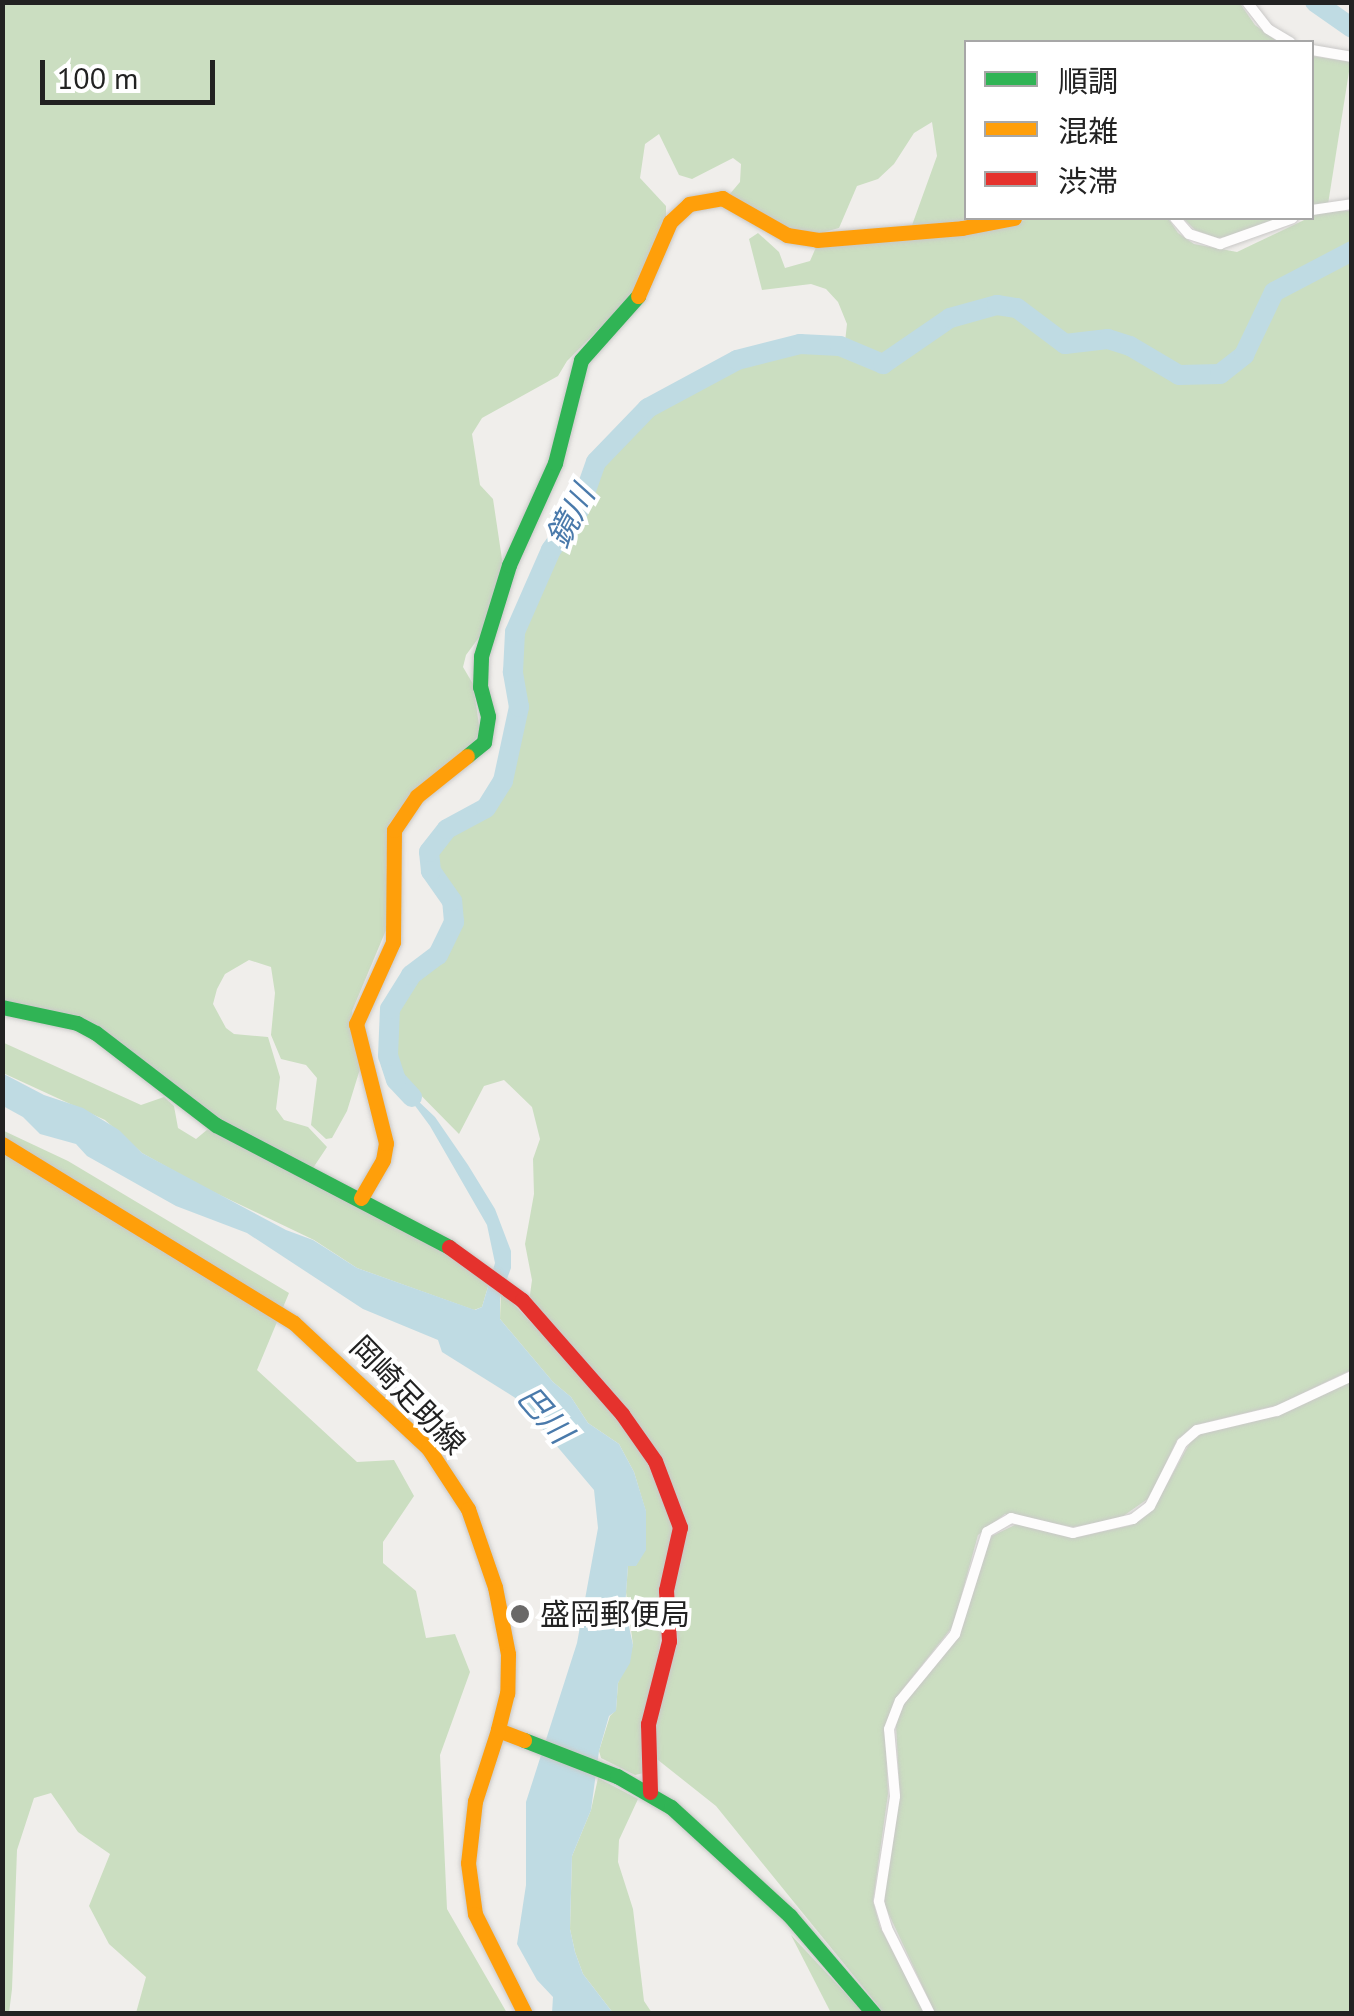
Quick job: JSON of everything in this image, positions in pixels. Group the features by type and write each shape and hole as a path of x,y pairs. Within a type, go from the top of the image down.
{"street":[{"path":"1247,2 1268,29 1287,40"},
{"path":"1314,50 1352,57"},
{"path":"362,1198 382,1160 386,1143 356,1024 392,942 394,830 417,796 484,742 488,716 480,687 482,656 509,564 555,463 581,360 635,304 670,222 689,204 722,198 787,235 817,240 962,228 1004,220"},
{"path":"1314,210 1352,204"},
{"path":"1177,220 1189,234 1220,244 1287,220"},
{"path":"2,1007 77,1023 96,1033 216,1126 433,1236 513,1293 642,1438 678,1514 679,1538 666,1590 669,1641 648,1724 650,1792"},
{"name":"岡崎足助線","path":"2,1144 294,1323 428,1448 468,1509 495,1587 508,1654 506,1732 475,1800 468,1863 476,1914 524,2014"},
{"path":"930,2014 887,1928 878,1901 895,1796 889,1729 900,1700 956,1634 987,1532 1011,1518 1074,1533 1133,1519 1150,1506 1182,1443 1197,1430 1277,1410 1352,1376"},
{"path":"506,1732 650,1792 790,1916 874,2014"}],"green space":[{"path":"1239,2 1255,25 1275,40 964,40 964,220 969,220 911,228 937,156 932,122 914,133 894,164 878,179 857,186 839,228 817,234 785,228 729,195 740,182 741,164 733,158 692,179 679,175 659,134 645,144 640,178 666,206 666,218 635,293 567,361 558,376 482,418 472,434 480,485 493,499 503,566 483,632 466,655 463,667 473,684 480,732 472,745 413,791 390,823 386,866 389,923 352,1011 360,1069 347,1111 332,1138 326,1139 311,1125 317,1078 306,1065 281,1059 271,1035 275,993 271,967 249,960 225,974 217,989 213,1004 226,1028 234,1034 268,1037 280,1077 276,1109 284,1120 308,1127 327,1147 313,1168 218,1121 80,1018 3,1003 2,3"},
{"path":"1314,56 1351,62 1327,208 1314,206"},
{"path":"1323,211 1351,211 1351,1370 1278,1405 1195,1425 1177,1440 1149,1498 1119,1519 1073,1527 1005,1514 978,1535 953,1626 895,1699 885,1726 888,1794 873,1901 880,1927 925,2013 884,2013 716,1806 653,1756 653,1727 678,1641 672,1593 685,1522 683,1511 659,1459 529,1302 532,1280 525,1244 534,1194 533,1159 540,1139 532,1107 504,1080 484,1086 459,1134 396,1070 391,1045 395,1006 411,980 442,958 454,941 462,909 438,875 435,853 453,831 489,813 507,783 524,701 517,632 555,551 575,524 599,463 650,412 738,363 795,348 844,351 847,324 838,302 826,289 811,284 762,290 749,239 758,233 779,252 785,268 810,261 817,245 961,234 1025,220 1169,220 1178,233 1194,244 1237,252 1304,220 1314,220 1314,215"},
{"path":"1185,220 1274,220 1234,236 1217,238 1195,230"},
{"path":"2,1042 141,1105 164,1097 174,1106 178,1128 196,1139 208,1129 215,1130 432,1242 489,1283 482,1307 474,1310 357,1268 314,1240 203,1187 142,1153 105,1120 3,1073"},
{"path":"2,1130 68,1161 289,1293 257,1370 357,1462 394,1460 414,1496 383,1542 383,1563 416,1591 426,1638 455,1634 470,1672 440,1755 447,1909 507,2013 136,2013 146,1977 109,1944 89,1906 110,1854 78,1832 51,1793 34,1798 17,1850 12,1989 9,2013 3,2013"},
{"path":"501,1291 596,1391 648,1461 674,1529 644,1773 635,1775 601,1758 599,1751 610,1716 616,1710 618,1683 633,1645 626,1592 628,1566 636,1565 643,1553 646,1512 634,1472 619,1444 588,1423 571,1397 553,1382 500,1319"},
{"path":"1351,1380 1351,2013 935,2013 885,1906 885,1877 900,1797 896,1726 902,1705 959,1636 983,1550 992,1536 1019,1523 1074,1538 1132,1525 1156,1504 1193,1437"},
{"path":"598,1778 638,1799 619,1840 618,1862 633,1909 644,2001 652,2013 613,2013 583,1974 575,1952 570,1929 572,1856 591,1810"},
{"path":"791,1935 864,2013 831,2013"}],"water":[{"name":"巴川","path":"2,1073 44,1095 83,1108 119,1130 142,1153 286,1230 313,1240 357,1268 475,1310 482,1307 495,1263 487,1225 430,1126 396,1080 435,1117 468,1165 495,1209 511,1251 511,1268 500,1298 500,1319 553,1382 571,1397 588,1423 619,1444 634,1472 646,1511 646,1550 636,1566 628,1566 625,1608 633,1645 630,1663 618,1683 616,1711 609,1716 599,1751 591,1810 572,1856 570,1929 575,1952 583,1974 613,2013 552,2013 553,1997 537,1980 517,1944 526,1885 526,1802 577,1643 598,1528 594,1490 517,1399 442,1352 438,1340 363,1309 247,1233 176,1206 87,1156 76,1144 40,1134 23,1117 3,1106"}],"waterway":[{"name":"鏡川","path":"1315,2 1352,28"},
{"name":"鏡川","path":"412,1097 396,1080 388,1056 390,1009 411,975 438,955 454,922 452,901 431,871 429,852 447,829 486,808 503,781 519,707 513,672 515,632 551,550 579,510 596,462 648,408 737,360 800,344 840,346 883,364 950,318 997,305 1017,308 1065,344 1108,339 1130,346 1179,375 1220,374 1244,355 1274,292 1352,251"}],"traffic: fast":[{"path":"467,756 484,742 488,716 480,687 481,656 509,565 555,463 581,360 638,296"},
{"path":"2,1007 77,1023 96,1033 216,1125 449,1247"},
{"path":"524,1740 617,1776 671,1807 790,1916 874,2014"}],"traffic: slow":[{"path":"638,296 670,222 689,204 722,198 787,235 817,240 962,228 1004,220"},
{"path":"361,1198 383,1160 386,1143 356,1024 393,942 394,830 417,796 467,756"},
{"path":"2,1144 294,1323 428,1448 468,1509 495,1587 508,1654 507,1693 498,1730 524,1740"},
{"path":"498,1730 475,1801 468,1863 475,1914 525,2014"}],"traffic: jam":[{"path":"449,1247 522,1300 622,1414 655,1461 680,1527 666,1590 669,1641 648,1724 650,1792"}],"place":[{"name":"盛岡郵便局","path":"520,1614"}]}
